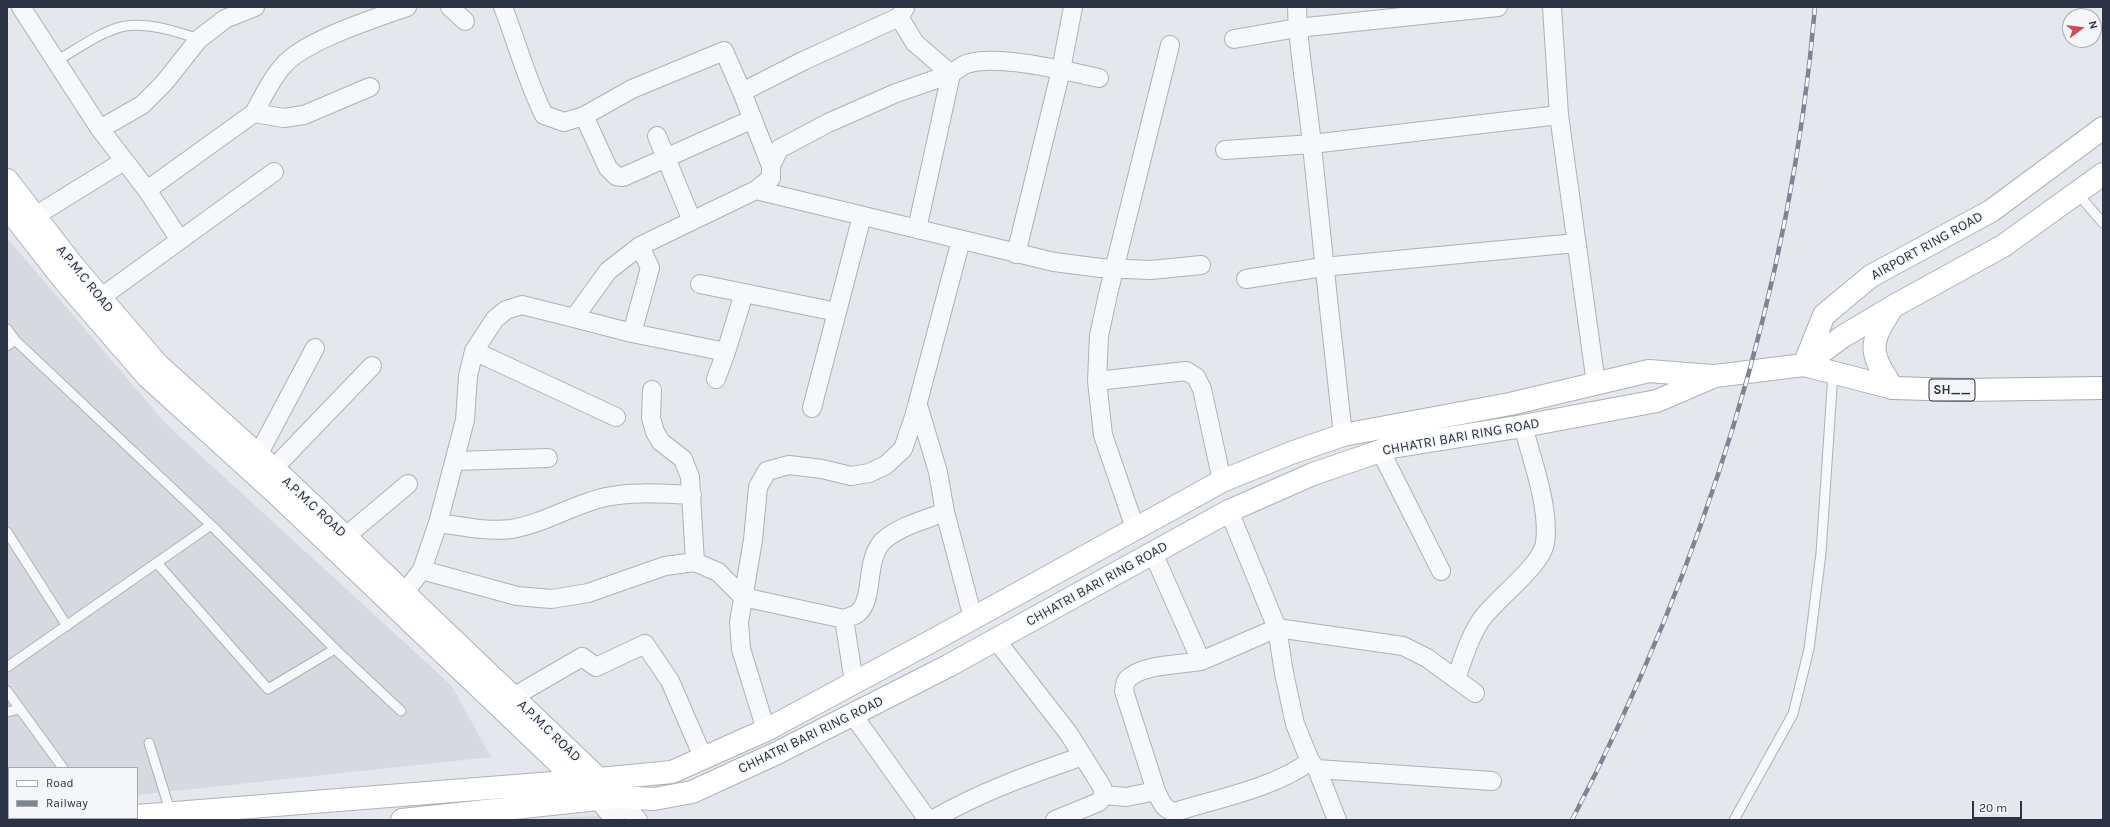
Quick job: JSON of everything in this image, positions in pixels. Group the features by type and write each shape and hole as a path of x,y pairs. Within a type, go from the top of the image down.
{"main road":[{"name":"AIRPORT RING ROAD","path":"1804,364 1824,315 1871,276 1990,211 2103,128"},
{"path":"1804,364 1842,337 1894,306 2003,246 2103,174"},
{"name":"A.P.M.C ROAD","path":"7,180 100,298 158,365 266,462 513,697 598,789"},
{"name":"A.P.M.C ROAD","path":"7,207 63,279 147,376 598,789"},
{"path":"1893,388 1879,367 1875,354 1874,343 1881,326 1894,306"},
{"name":"SH__","path":"1804,364 1893,388 1962,390 2103,388"},
{"name":"CHHATRI BARI RING ROAD","path":"402,820 598,789 654,799 692,792 777,753 996,640 1229,511 1314,474 1380,450 1523,426 1657,401 1715,376 1804,364"},
{"path":"138,816 598,789 672,772 766,730 1222,481 1290,453 1343,435 1510,404 1649,371 1715,376"}],"street":[{"path":"20,7 100,129 147,190 180,240"},
{"path":"100,129 142,105 164,83 198,39 225,19 255,7"},
{"path":"147,190 254,113 283,65 302,49 346,30 407,7"},
{"path":"450,7 465,21"},
{"path":"503,7 518,45 533,93 544,115 564,122 584,116 632,89 724,51 772,166"},
{"path":"1016,254 1061,70 1073,7"},
{"path":"1297,7 1297,28 1312,144 1323,267 1343,435"},
{"path":"1234,39 1297,28 1498,7"},
{"path":"1552,7 1559,115 1596,384"},
{"path":"742,92 902,12 915,42 951,74"},
{"path":"1135,528 1103,435 1097,381 1099,336 1170,45"},
{"path":"574,318 608,271 640,246 756,190 771,178 772,166 780,150 828,123 896,93 951,74 968,63 987,60 1061,70 1099,78"},
{"path":"916,229 951,74"},
{"path":"254,113 284,118 304,115 370,86"},
{"path":"1225,150 1312,144 1559,115"},
{"path":"584,116 608,168 616,176 630,175 753,119"},
{"path":"657,136 692,221"},
{"path":"35,216 124,161"},
{"path":"100,298 274,172"},
{"path":"756,190 1016,254 1074,266 1151,270 1201,265"},
{"path":"812,408 862,216"},
{"path":"766,730 741,649 738,622 753,540 758,487 767,471 789,465 822,469 851,476 869,474 886,465 903,449 918,405 961,240"},
{"path":"1246,279 1323,267 1576,243"},
{"path":"632,333 650,268 640,246"},
{"path":"700,284 836,312"},
{"path":"716,379 744,293"},
{"path":"404,593 422,570 438,523 465,420 468,376 474,351 495,319 506,310 522,306 632,333 726,352"},
{"path":"266,462 315,348"},
{"path":"474,351 616,417"},
{"path":"266,462 372,366"},
{"path":"1097,381 1186,371 1196,377 1202,389 1222,481"},
{"path":"652,390 651,418 655,432 661,442 683,459 690,477 695,562"},
{"path":"918,405 938,472 945,512 973,618"},
{"path":"1456,679 1470,641 1481,620 1500,597 1537,561 1545,544 1545,520 1542,500 1523,426"},
{"path":"1380,450 1440,571"},
{"path":"455,461 548,458"},
{"path":"345,536 408,484"},
{"path":"438,523 494,530 512,529 557,515 582,503 607,497 632,493 692,495"},
{"path":"1229,511 1277,628 1284,673 1295,724 1337,820"},
{"path":"422,570 517,596 551,599 588,593 665,566 695,562 718,572 743,597 844,619 858,613 866,602 871,566 883,542 900,530 945,512"},
{"path":"1153,553 1201,661"},
{"path":"844,619 854,682"},
{"path":"1475,693 1427,658 1403,646 1277,628 1201,661 1153,668 1130,677 1125,683 1124,691 1156,791 1164,807 1168,811 1175,812 1276,780 1314,765 1492,781"},
{"path":"996,640 1053,712 1102,787 1104,795 1099,802 1055,820"},
{"path":"513,697 582,657 596,667 645,644 670,682 703,757"},
{"path":"853,714 928,820"},
{"path":"932,820 956,806 1005,784 1083,756"},
{"name":"A.P.M.C ROAD","path":"598,789 615,820"},
{"name":"A.P.M.C ROAD","path":"598,789 638,820"},
{"path":"1104,795 1126,797 1156,791"}],"lane":[{"path":"56,61 109,31 124,26 143,25 171,30 198,39"},
{"path":"2077,193 2103,223"},
{"path":"7,329 16,340 212,525 335,649 400,711"},
{"path":"7,346 16,340"},
{"path":"1734,820 1793,714 1809,649 1821,554 1833,373"},
{"path":"7,667 212,525"},
{"path":"7,532 67,626"},
{"path":"157,563 268,689 335,649"},
{"path":"7,691 62,767"},
{"path":"7,712 19,709"},
{"path":"149,743 171,814"}],"shaded area":[{"path":"7,238 165,423 451,685 491,757 138,795 138,767 8,767 7,772"},
{"path":"609,815 613,820 524,820"}],"railway":[{"path":"1572,820 1619,724 1662,626 1700,527 1734,425 1762,322 1785,218 1803,113 1815,7"}]}
